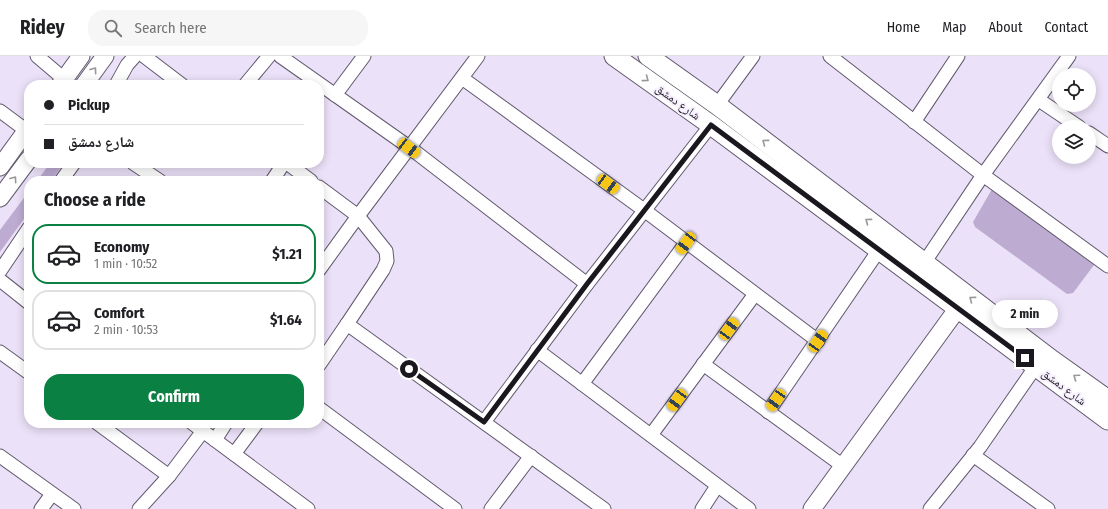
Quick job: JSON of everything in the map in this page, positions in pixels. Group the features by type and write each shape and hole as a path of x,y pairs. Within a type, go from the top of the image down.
{"main road":[{"name":"شارع دمشق","path":"614,56 711,125 1036,366 1104,407"},
{"name":"شارع دمشق","path":"648,56 717,105 1052,360 1104,407"}],"street":[{"path":"37,56 60,80"},
{"path":"64,80 82,56"},
{"path":"88,80 105,56"},
{"path":"119,80 135,56"},
{"path":"249,80 269,56"},
{"path":"280,56 314,80"},
{"path":"335,95 364,56"},
{"path":"324,263 478,56"},
{"path":"717,105 753,56"},
{"path":"830,56 845,60 914,122 983,176 1108,266"},
{"path":"914,122 958,56"},
{"path":"924,263 983,176 1039,100 1069,56"},
{"path":"151,58 176,80"},
{"path":"462,78 644,210 818,341"},
{"path":"324,87 409,148 587,284"},
{"path":"1039,100 1069,120"},
{"path":"0,111 24,126"},
{"path":"484,422 587,284 711,125"},
{"path":"0,167 24,134"},
{"path":"1096,138 1108,146"},
{"path":"0,198 24,166"},
{"path":"140,168 152,176"},
{"path":"276,176 282,168"},
{"path":"293,168 304,176"},
{"path":"324,191 358,216 386,251 386,261 383,270 324,358"},
{"path":"0,270 24,235"},
{"path":"582,384 686,243"},
{"path":"768,412 879,250"},
{"path":"0,280 24,299"},
{"path":"650,435 755,294"},
{"path":"812,509 958,308"},
{"path":"347,324 601,508"},
{"path":"537,350 749,509"},
{"path":"0,352 24,369"},
{"path":"703,364 843,466"},
{"path":"930,509 973,455 1036,366"},
{"path":"324,412 455,509"},
{"path":"104,428 169,476"},
{"path":"139,509 169,476 197,428"},
{"path":"199,428 308,509"},
{"path":"215,440 223,428"},
{"path":"234,454 253,428"},
{"path":"973,455 1048,509"},
{"path":"0,456 74,509"},
{"path":"491,509 531,456"},
{"path":"702,509 718,486"},
{"path":"41,509 52,494"}],"shaded area":[{"path":"46,168 60,168 55,176 41,176"},
{"path":"992,189 1096,258 1094,265 1073,293 1067,294 975,227 973,222"},
{"path":"24,198 24,219 0,252 0,230"}],"route":[{"path":"409,369 484,422 587,284 711,125 1025,358"}]}
